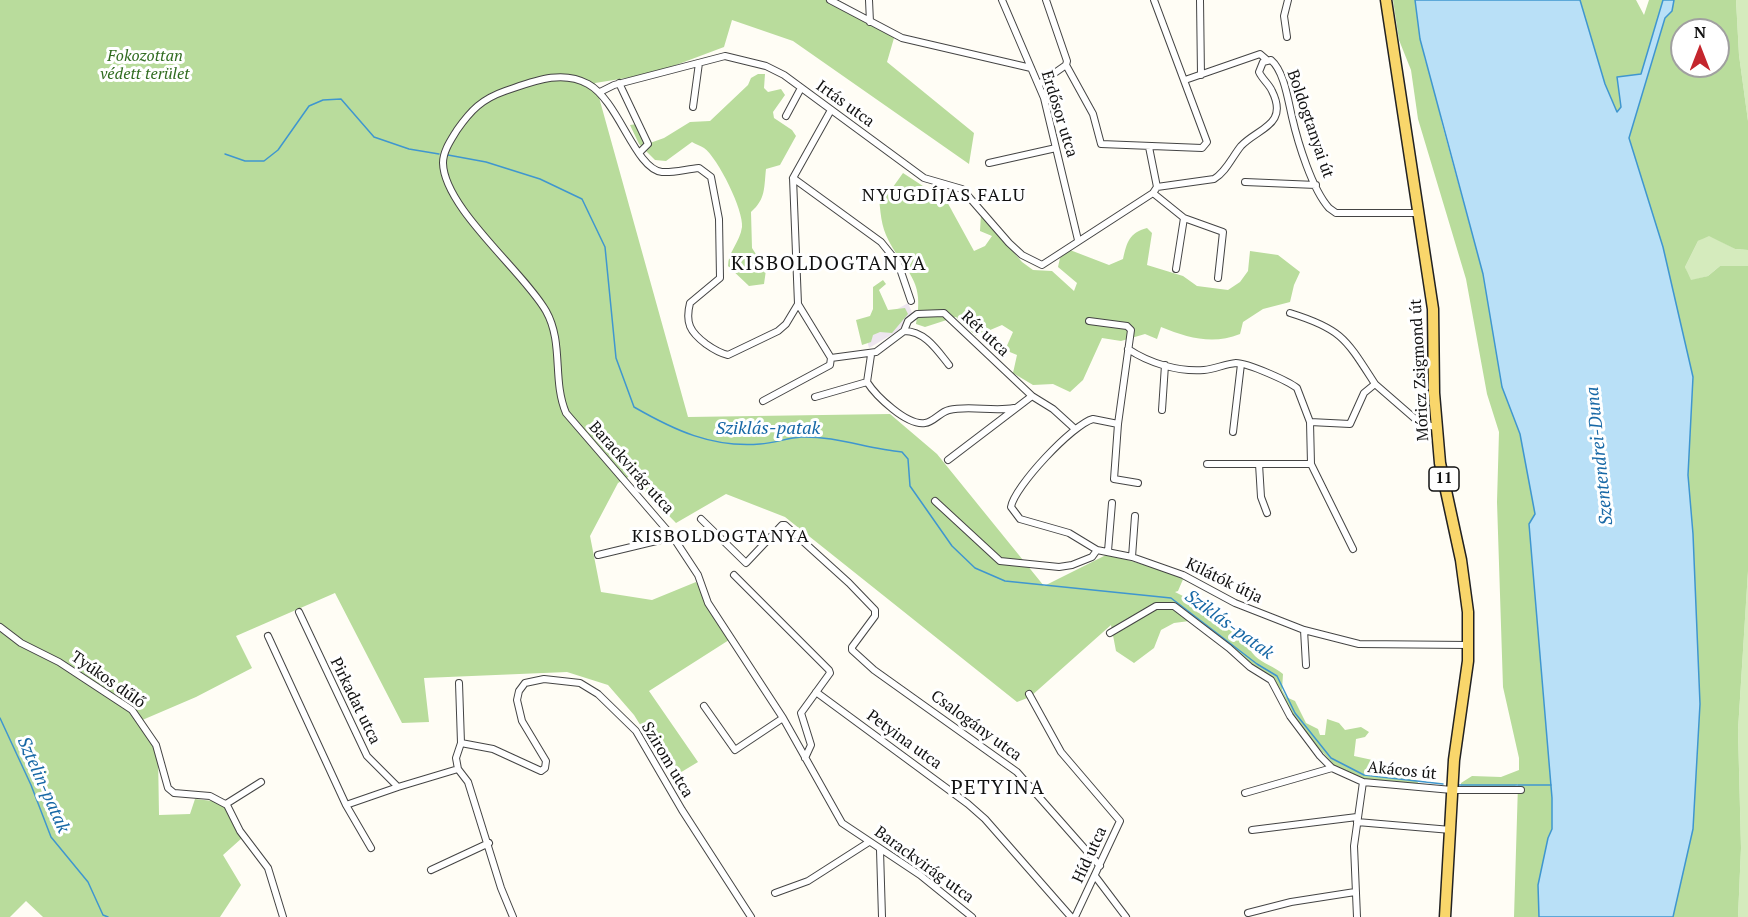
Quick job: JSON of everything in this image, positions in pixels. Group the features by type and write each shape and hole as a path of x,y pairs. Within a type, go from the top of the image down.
{"main road":[{"name":"Móricz Zsigmond út","path":"1386,0 1433,309 1436,427 1440,463 1465,586 1468,645 1452,790 1445,917"}],"street":[{"path":"830,0 902,38 1031,68"},
{"path":"869,0 870,22"},
{"name":"Erdősor utca","path":"1002,0 1039,84 1078,240"},
{"path":"1046,0 1067,61 1066,65 1093,114 1101,144 1202,148 1207,142 1154,0"},
{"path":"1200,0 1201,75"},
{"path":"1287,37 1284,16 1288,0"},
{"path":"1185,80 1260,54 1267,60"},
{"name":"Irtás utca","path":"600,92 619,83 725,56 749,60 766,66 801,88 924,177 962,189 1009,243 1022,255 1042,265"},
{"name":"Boldogtanyai út","path":"1042,265 1155,190 1214,179 1220,175 1243,144 1272,123 1276,111 1275,99 1259,72 1260,65 1267,60 1275,65 1288,99 1300,147 1325,204 1336,213 1419,213"},
{"path":"693,107 699,63"},
{"path":"1039,84 1066,65"},
{"name":"Barackvirág utca","path":"600,92 578,79 555,76 487,98 467,116 445,150 443,162 451,188 470,219 547,312 558,346 559,387 566,412 673,537 698,575 708,603 783,718 842,824 943,893 972,917"},
{"path":"619,83 648,144 639,153"},
{"path":"786,116 801,88"},
{"path":"600,92 614,109 639,153 654,170 663,172 699,168 711,177 719,219 720,278 690,303 687,322 693,334 721,354 733,354 778,331 786,324 798,304"},
{"path":"763,401 830,365 831,358 798,304 794,178 831,110"},
{"path":"1149,147 1155,190 1184,218 1223,232 1218,278"},
{"path":"989,163 1056,148"},
{"path":"794,178 881,242 898,263 911,300"},
{"path":"1245,182 1316,185"},
{"path":"1176,269 1184,218"},
{"name":"Rét utca","path":"871,355 904,331 908,321 917,314 944,313 1032,396"},
{"path":"1290,313 1331,328 1346,341 1375,384 1421,424 1436,427"},
{"path":"1089,321 1127,326 1131,330 1118,424 1114,479 1138,483"},
{"path":"904,331 914,331 934,345 949,365"},
{"path":"1128,349 1144,360 1165,366 1203,370 1241,364 1297,388 1310,422 1311,464 1353,549"},
{"path":"831,358 871,355 867,382 876,396 891,408 923,424 949,410 997,411 1014,408"},
{"path":"1233,432 1241,364"},
{"path":"1162,410 1165,366"},
{"path":"815,397 867,382"},
{"path":"1310,422 1350,424 1364,393 1375,384"},
{"path":"948,460 1032,396 1053,409 1075,429"},
{"path":"935,501 1000,561 1059,567 1072,565 1092,557 1097,550 1069,533 1020,519 1011,507 1015,494 1025,481 1075,429 1093,419 1118,424"},
{"path":"1207,464 1311,464"},
{"path":"1259,464 1262,497 1267,513"},
{"path":"1108,551 1112,503"},
{"path":"1132,557 1135,516"},
{"name":"Csalogány utca","path":"701,519 746,562 782,525 785,525 875,610 875,616 852,647 874,670 1017,772 1100,866"},
{"path":"597,555 673,537"},
{"name":"Kilátók útja","path":"1097,550 1132,557 1183,575 1235,603 1304,630 1359,644 1468,645"},
{"path":"734,575 830,674 801,713 811,745 805,758"},
{"name":"Akácos út","path":"1110,633 1156,606 1174,606 1229,648 1250,668 1271,680 1290,716 1332,768 1363,782 1452,790 1521,790"},
{"name":"Pirkadat utca","path":"299,612 367,756 398,787"},
{"name":"Tyúkos dűlő","path":"0,627 132,710 149,731 156,745 168,788 174,793 210,796 226,804"},
{"path":"1304,630 1306,664"},
{"path":"268,636 346,805 371,848"},
{"name":"Szirom utca","path":"460,743 494,748 541,771 545,768 546,761 522,721 517,700 519,691 525,683 544,679 580,683 598,694 636,731 682,810 751,917"},
{"path":"459,683 460,743 456,758 458,769 468,782 489,843 501,888 513,917"},
{"name":"Petyina utca","path":"816,692 968,804 985,819 1073,917"},
{"name":"Híd utca","path":"1029,694 1061,752"},
{"path":"704,705 735,750 783,718"},
{"name":"Híd utca","path":"1052,743 1120,821 1100,866 1073,917"},
{"path":"1245,793 1332,768"},
{"path":"346,805 458,769"},
{"path":"261,782 226,804 240,831 268,868 283,917"},
{"path":"1357,917 1355,892 1357,819 1363,782"},
{"path":"1252,830 1357,819 1451,831"},
{"path":"775,893 808,881 869,842"},
{"path":"431,870 489,843"},
{"path":"880,850 882,917"},
{"path":"1095,876 1126,917"},
{"path":"1248,913 1291,902 1355,892"}],"shaded area":[{"path":"908,303 913,315 903,328 869,348 864,328"}],"green space":[{"name":"Fokozottan védett terület","path":"0,0 827,0 894,38 887,62 974,133 969,164 793,41 732,20 724,47 652,74 595,83 688,417 890,414 937,454 1044,586 1108,554 1184,577 1178,591 1175,592 1191,600 1194,606 1202,610 1209,605 1214,619 1234,629 1255,656 1283,674 1282,690 1286,697 1295,701 1306,723 1318,729 1320,735 1325,735 1327,719 1339,723 1345,730 1361,727 1369,732 1365,737 1356,739 1354,756 1377,761 1380,768 1409,766 1410,773 1421,786 1363,779 1336,767 1314,743 1289,709 1276,682 1251,665 1197,620 1174,623 1161,630 1154,648 1134,663 1116,651 1111,625 1030,697 1017,702 785,517 726,494 676,523 630,476 618,483 590,536 601,592 652,600 696,582 729,640 649,691 698,762 673,777 634,715 608,685 567,672 424,678 429,722 402,723 335,593 236,636 252,668 196,697 140,721 158,754 159,815 190,814 195,799 222,802 242,838 223,855 241,885 220,917 43,917 26,901 10,917 0,917"},
{"path":"1393,0 1415,0 1425,60 1432,75 1442,124 1483,274 1502,387 1520,434 1535,514 1529,524 1552,798 1552,829 1548,838 1539,917 1514,917 1518,784 1511,788 1461,787 1461,783 1472,776 1501,777 1519,770 1519,758 1503,687 1497,502 1499,432 1487,394 1466,279 1418,119 1411,70 1399,40"},
{"path":"1580,0 1636,0 1644,15 1649,0 1663,0 1641,74 1617,77 1621,107 1617,113 1605,84"},
{"path":"1674,0 1736,0 1739,55 1748,121 1748,250 1735,249 1709,236 1698,241 1685,267 1691,280 1708,276 1720,266 1748,266 1748,571 1738,730 1741,848 1738,917 1673,917 1693,829 1696,643 1688,475 1693,377 1663,247 1629,138 1665,18 1672,11"},
{"path":"1736,0 1748,0 1748,121 1739,55"},
{"path":"758,74 765,74 764,88 768,92 781,89 785,95 773,112 774,118 792,130 796,136 780,165 766,169 762,197 751,212 752,248 766,270 764,284 749,286 728,266 741,232 742,219 729,185 716,162 704,148 692,142 666,161 655,160 639,144 630,125 637,124 650,143 664,138 690,122 710,121 748,85 751,78"},
{"path":"903,173 926,188 940,189 974,251 985,246 992,236 980,231 981,214 1022,262 1033,270 1052,271 1074,291 1077,283 1058,267 1060,258 1070,250 1109,265 1123,259 1130,239 1147,228 1152,233 1147,265 1183,276 1197,286 1228,290 1240,282 1248,271 1250,251 1278,255 1300,272 1290,302 1263,309 1243,322 1240,334 1210,340 1161,327 1157,339 1145,334 1121,341 1102,338 1083,380 1070,392 1053,384 1033,385 1013,373 1017,355 1005,350 1013,332 1002,325 976,336 956,317 925,327 916,324 918,295 911,276 884,230 878,189 893,187"},
{"path":"1709,235 1735,249 1748,250 1748,266 1720,266 1708,276 1690,281 1685,267 1698,241"},
{"path":"883,280 886,284 879,290 888,310 905,308 908,314 892,333 880,332 873,335 871,342 862,345 856,320 870,316 873,309 873,287"},
{"path":"1748,571 1748,917 1738,917 1741,848 1738,730"}],"water":[{"name":"Szentendrei-Duna","path":"1415,0 1580,0 1605,84 1617,112 1621,107 1617,77 1641,74 1663,0 1674,0 1672,11 1665,18 1629,138 1663,247 1693,377 1688,475 1693,534 1700,704 1693,829 1673,917 1539,917 1538,885 1552,829 1552,798 1529,524 1535,514 1520,434 1502,387 1483,274 1420,39"}],"waterway":[{"name":"Sziklás-patak","path":"225,154 245,161 264,161 278,150 309,106 323,100 341,99 374,137 409,149 439,154"},
{"name":"Sziklás-patak","path":"448,155 486,162 540,179 582,199 605,247 616,358 634,407 694,436 726,443 760,444 814,437 902,452 908,459 910,486 952,546 975,568 1005,581 1171,598 1257,664 1277,676 1295,713 1331,758 1364,775 1443,784"},
{"name":"Sztelin-patak","path":"0,718 31,785 51,837 88,882 103,915 108,917"},
{"name":"Sziklás-patak","path":"1459,785 1551,785"}],"district":[{"name":"NYUGDÍJAS FALU","path":"944,196"},
{"name":"KISBOLDOGTANYA","path":"829,264"},
{"name":"KISBOLDOGTANYA","path":"721,537"},
{"name":"PETYINA","path":"998,788"}]}
